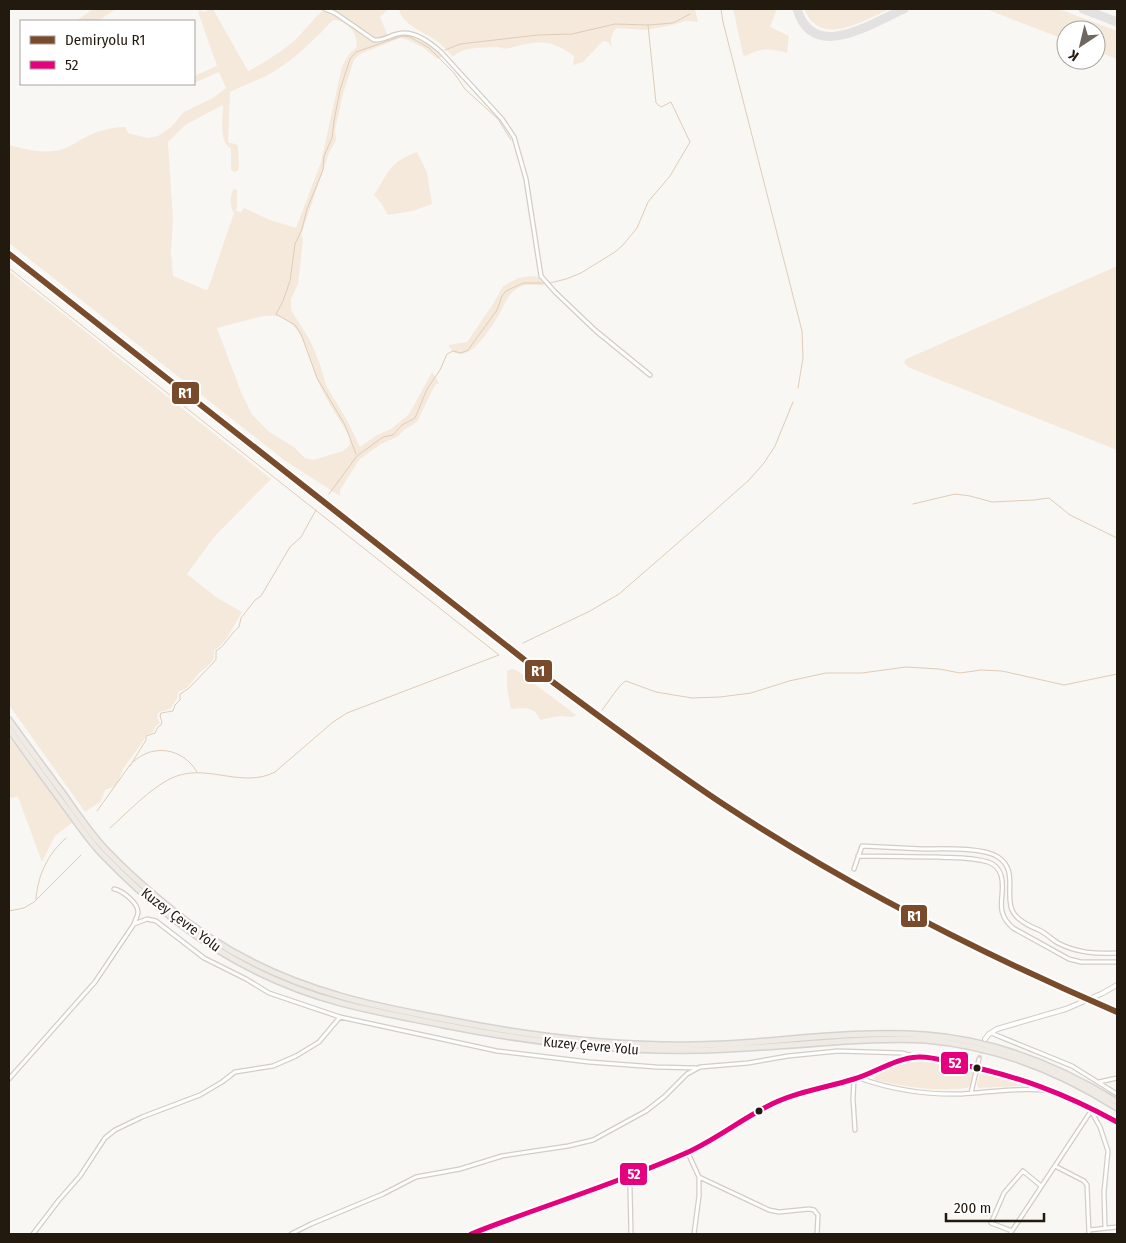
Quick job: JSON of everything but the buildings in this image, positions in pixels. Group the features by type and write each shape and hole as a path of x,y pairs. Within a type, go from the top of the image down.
{"highway":[{"path":"9,720 81,823"},
{"path":"9,729 103,851"},
{"name":"Kuzey Çevre Yolu","path":"103,851 166,906 202,933 233,952 307,986 375,1006 526,1035 623,1044 692,1046 878,1034 924,1034 989,1045 1035,1060 1073,1076 1117,1102"},
{"name":"Kuzey Çevre Yolu","path":"103,851 163,910 207,942 237,960 276,979 339,1002 375,1011 526,1040 594,1048 692,1051 877,1040 944,1042 982,1049 1027,1063 1069,1080 1117,1108"}],"street":[{"path":"325,9 335,13 374,40 407,32 430,43 441,52 502,119 516,142 526,179 541,276 596,332 650,374"},
{"path":"854,869 862,846 924,849 945,848 993,855 1004,862 1009,870 1011,880 1010,901 1014,915 1057,942 1073,949 1092,954 1117,954"},
{"path":"858,856 970,859 990,862 996,867 1001,876 1001,911 1012,928 1042,946 1073,960 1117,962"},
{"path":"9,1079 95,982 134,924 138,913 137,907 123,892 114,889"},
{"path":"134,924 147,919 156,921 204,958 252,982 269,993 340,1017 497,1051 589,1062 697,1068 838,1051 902,1053 916,1057"},
{"path":"985,1039 990,1033 1000,1028 1078,1005 1117,985"},
{"path":"33,1234 80,1176 105,1138 115,1130 142,1117 200,1095 222,1082 234,1072 273,1066 296,1056 319,1042 340,1017"},
{"path":"990,1033 1072,1066 1117,1094"},
{"path":"471,1234 536,1209 628,1178 709,1142 774,1103 815,1088 856,1078 902,1060 916,1057 926,1057 1032,1082 1059,1092 1116,1122"},
{"path":"971,1093 979,1060"},
{"path":"291,1234 383,1194 416,1177 467,1168 502,1156 568,1146 593,1140 646,1111 669,1092 683,1076 697,1068"},
{"path":"856,1078 880,1086 913,1092 940,1094 1016,1089 1059,1092"},
{"path":"855,1130 853,1099 856,1078"},
{"path":"1099,1082 1117,1078"},
{"path":"1041,1186 1023,1171 1004,1193 991,1223 1011,1233 1092,1110"},
{"path":"1092,1110 1108,1151 1104,1192 1105,1228"},
{"path":"688,1152 699,1177 699,1196 694,1234"},
{"path":"1055,1166 1086,1183 1089,1232 1117,1226"},
{"path":"699,1177 768,1210 780,1212 814,1210 818,1215 817,1234"},
{"path":"628,1178 631,1234"}],"shaded area":[{"path":"93,9 116,9 100,20 77,20"},
{"path":"213,9 248,71 290,44 326,9 388,9 380,17 388,36 404,34 418,37 443,54 441,58 437,59 424,48 400,38 360,54 354,60 343,94 335,130 336,140 329,153 301,235 303,240 298,284 291,299 291,310 310,340 326,385 360,447 377,435 391,429 409,414 432,372 439,383 435,385 417,422 397,437 381,444 360,459 340,490 340,496 284,460 9,243 9,145 34,150 53,151 65,148 99,131 119,127 125,127 128,133 148,138 158,136 171,127 184,112 213,98 226,88 219,72 195,83 195,76 217,66 198,12 200,10 203,12","holes":["333,20 351,28 357,42 357,47 349,54 342,66 321,162 296,228 270,220 244,208 241,212 236,211 237,190 234,188 231,200 231,207 234,213 208,289 206,290 173,276 171,252 173,219 168,142 185,125 223,105 224,141 231,149 231,170 237,171 239,169 238,145 228,142 230,92 263,78 281,67 305,48","263,316 275,316 290,323 302,339 321,388 350,438 350,445 343,451 313,460 305,458 294,447 268,431 252,414 241,392 217,328"]},
{"path":"399,9 695,9 698,22 686,21 645,30 617,28 613,32 612,48 608,42 603,41 583,62 573,65 574,56 560,47 547,43 526,44 508,48 474,48 457,53 453,57 438,42 408,23"},
{"path":"733,9 777,9 770,27 789,36 787,53 766,50 756,51 746,56 743,55"},
{"path":"804,9 890,9 855,24 832,29 821,27 811,21"},
{"path":"986,9 1059,9 1088,20 1056,20 1056,36"},
{"path":"1106,27 1117,31 1117,59 1106,55"},
{"path":"417,152 427,172 432,204 413,211 388,215 374,195 395,164"},
{"path":"1117,266 1117,450 910,368 904,363 906,359"},
{"path":"9,271 271,479 214,537 187,574 216,597 242,612 226,638 214,651 214,658 211,663 198,674 187,688 178,692 177,699 170,709 159,712 157,717 160,723 155,727 154,731 145,736 123,769 118,782 113,787 105,790 101,801 85,812 9,705"},
{"path":"539,277 544,286 527,285 516,289 507,299 490,328 472,350 464,354 453,352 448,345 467,342 503,286 518,278"},
{"path":"516,670 576,715 573,717 559,716 540,720 538,715 532,710 525,708 511,709 507,689 507,671"},
{"path":"9,737 73,822 55,836 42,862 18,797 9,798"},
{"path":"919,1058 973,1069 971,1085 967,1088 932,1089 899,1085 875,1080 874,1078 876,1075 907,1061"},
{"path":"982,1070 1045,1089 1020,1086 978,1088 977,1085"}],"waterway":[{"path":"721,9 802,331 803,358 798,388"},
{"path":"445,50 460,44 538,35 572,34 615,24 648,25 673,23 690,14"},
{"path":"550,283 581,273 623,245 637,228 648,202 670,176 690,142 671,102 661,107 656,103 648,25"},
{"path":"356,454 345,425 317,378 301,334 295,325 276,314 290,281 295,244 323,170 324,156 332,138 340,90 350,59 356,52 402,36 410,37 429,48 454,73 465,89 498,119 511,140"},
{"path":"9,268 499,655 347,713 333,722 275,772 251,778 204,773 192,773 171,778 152,790 110,828"},
{"path":"329,494 357,456 383,437 393,435 402,425 415,418 427,389 440,370 447,354 453,351 461,353 468,350 497,310 506,291 523,283 546,283"},
{"path":"523,643 590,611 619,594 749,480 764,463 775,446 793,402"},
{"path":"913,504 955,494 992,502 1049,498 1070,515 1117,538"},
{"path":"130,766 146,740 146,736 155,733 161,725 161,713 173,711 175,705 180,700 180,694 188,689 214,662 216,651 239,627 241,618 255,600 261,596 290,547 301,537 316,510"},
{"path":"602,710 626,681 656,692 692,698 751,693 789,681 826,673 862,673 906,667 939,669 960,673 981,670 1002,671 1064,685 1117,674"},
{"path":"133,762 149,752 167,751 176,753 184,758 197,772"},
{"path":"97,811 130,765"},
{"path":"36,899 39,881 45,865 66,838"},
{"path":"9,911 24,908 34,902 81,855"}],"taxiway":[{"path":"797,9 805,25 816,34 829,36 860,29 904,9"},
{"path":"1083,9 1117,22"}],"tunnel":[{"path":"979,1059 985,1039"}],"rail line":[{"name":"R1","path":"9,254 550,680 701,789 817,863 916,917 1066,990 1117,1012"}],"transit line":[{"name":"52","path":"471,1234 633,1175 686,1153 778,1101 854,1079 910,1058 933,1058 1021,1080 1078,1102 1117,1122"}]}
